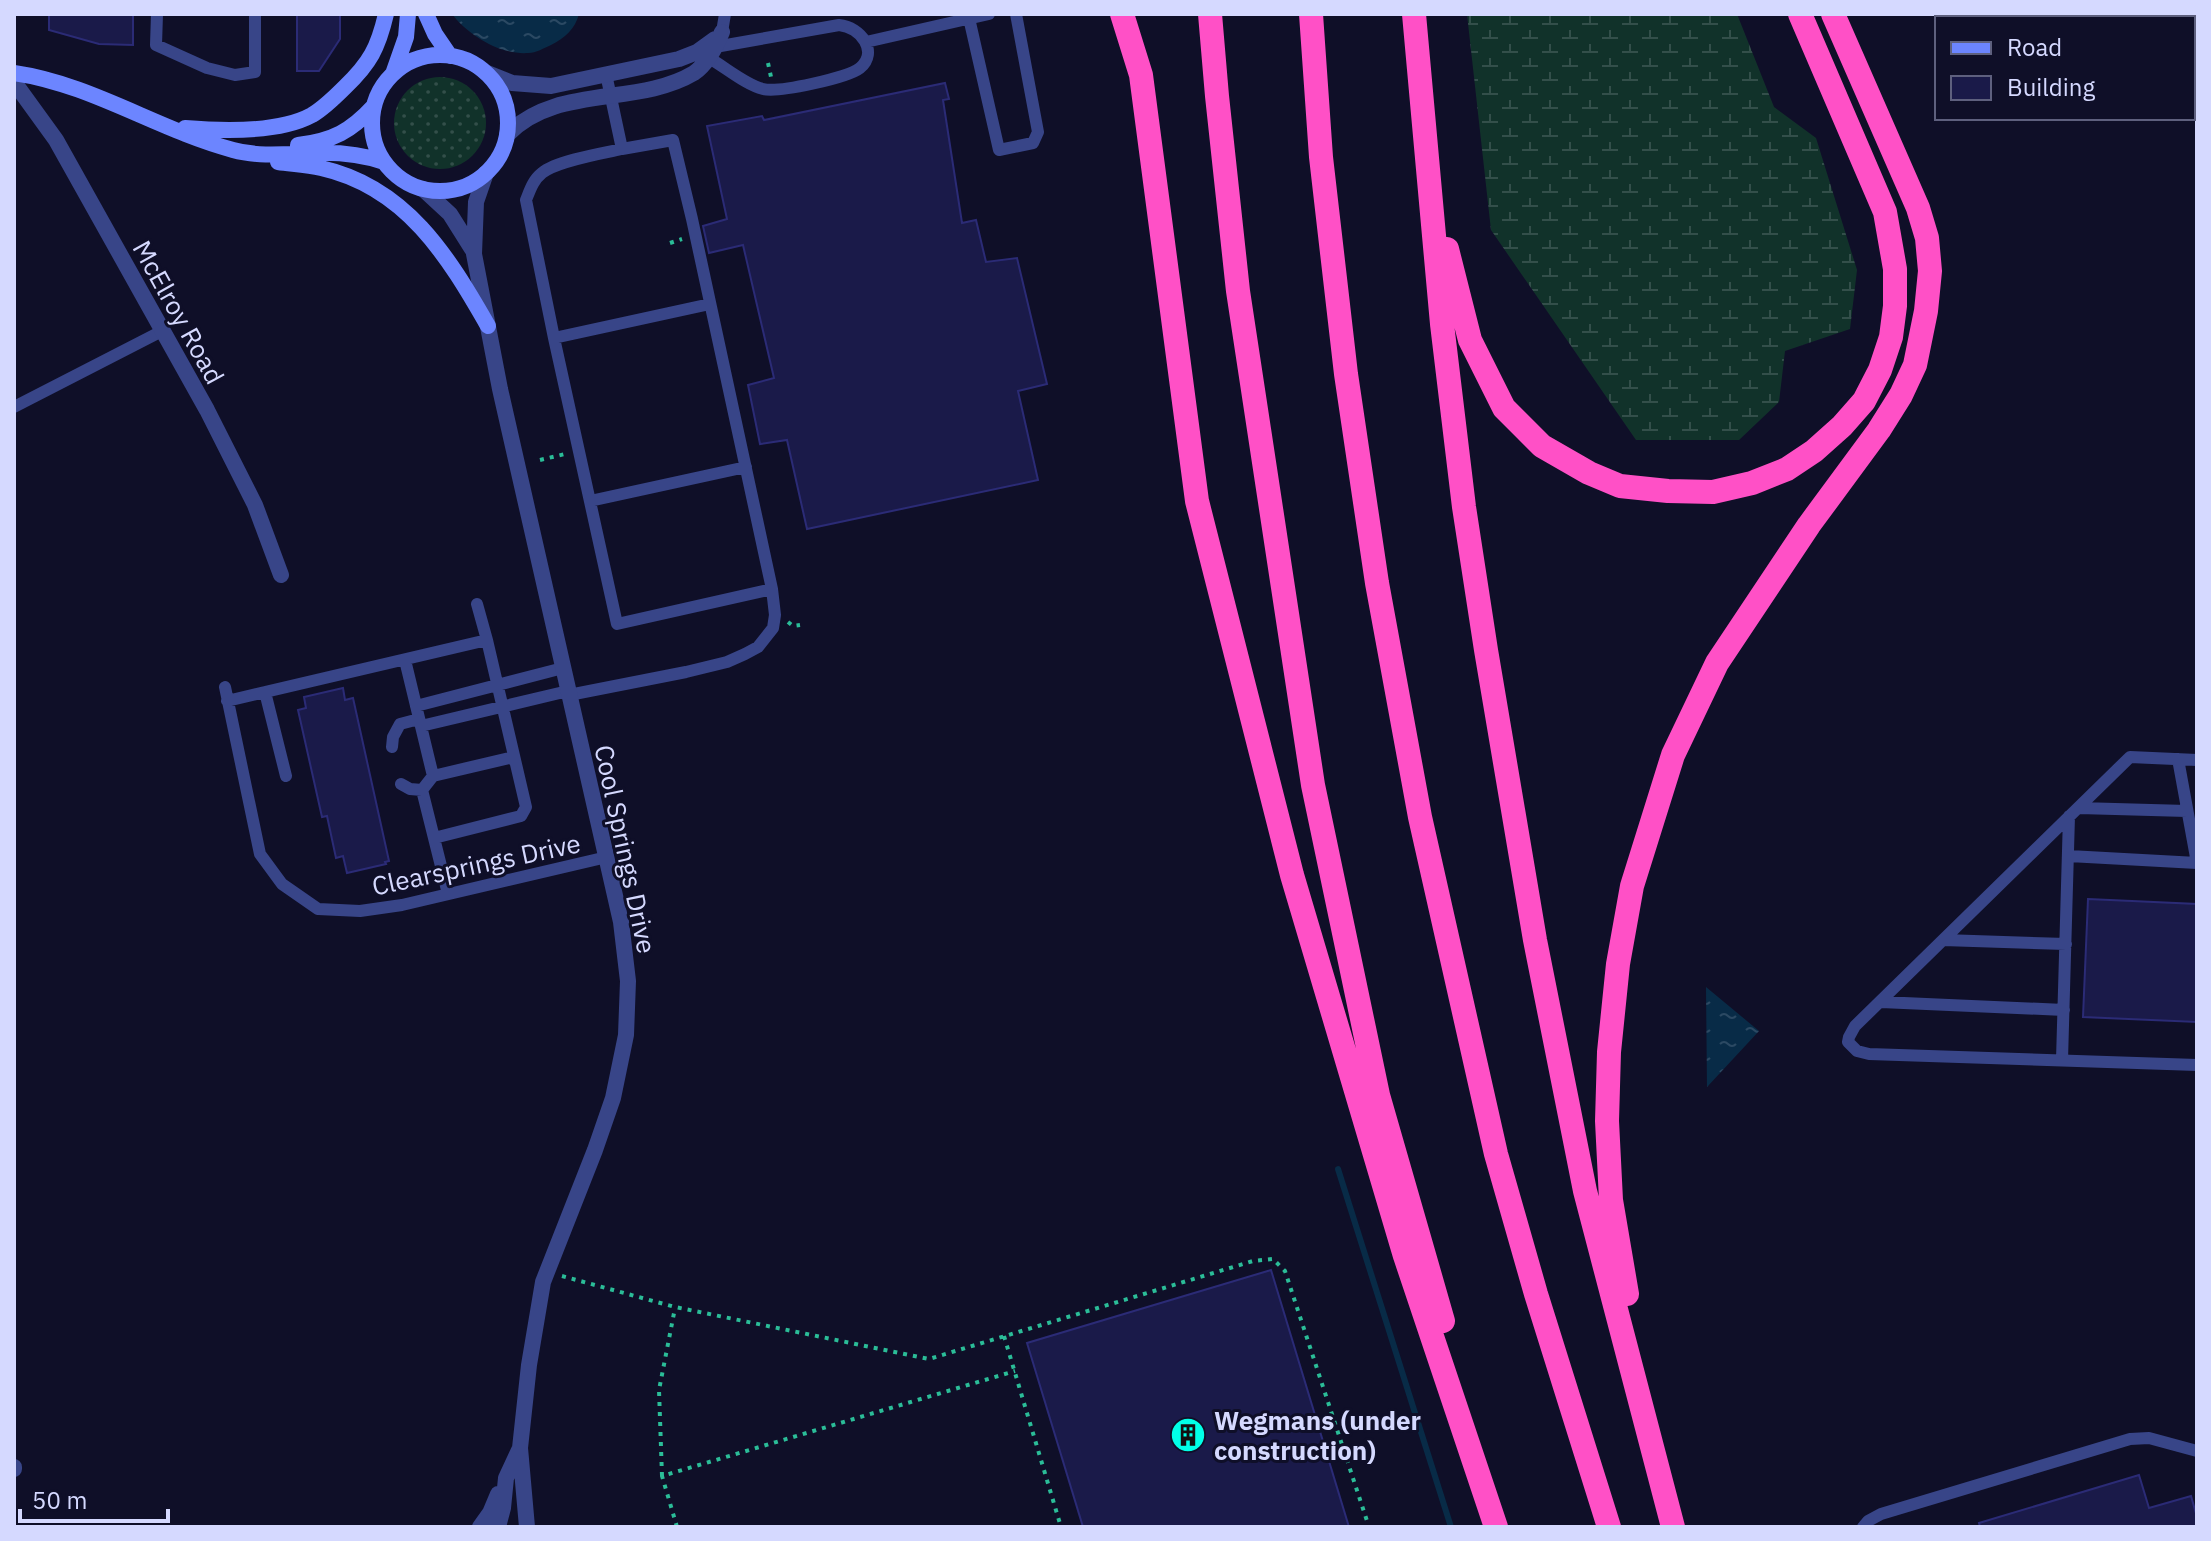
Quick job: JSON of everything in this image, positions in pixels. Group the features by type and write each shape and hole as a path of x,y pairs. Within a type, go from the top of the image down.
{"highway":[{"path":"1122,14 1141,75 1197,501 1292,875 1405,1256 1496,1527"},
{"path":"1210,14 1238,291 1313,785 1378,1095 1503,1527"},
{"path":"1311,14 1321,157 1346,374 1377,583 1420,817 1496,1154 1609,1527"},
{"path":"1414,14 1442,324 1464,507 1535,940 1585,1191 1673,1527"},
{"path":"1416,43 1449,258 1470,340 1504,408 1542,446 1589,473 1620,486 1713,492 1752,483 1787,469 1823,443 1864,401 1880,370 1891,337 1895,269 1885,212 1800,14"},
{"path":"1653,1446 1611,1200 1607,1121 1616,979 1632,886 1673,755 1717,663 1901,395 1915,365 1926,311 1930,271 1927,238 1918,208 1833,14"}],"street":[{"path":"172,127 250,130 311,116 361,72 376,49 386,14"},
{"path":"393,74 407,35 408,14"},
{"path":"426,14 450,56"},
{"path":"487,73 501,91 508,123 500,156 486,173 457,188 423,189 403,180 384,162 373,134 374,105 380,90 393,74 414,60 435,55 450,56 469,61 487,73 512,83 551,86 715,46 696,72 675,81 550,107 516,125 507,135"},
{"path":"14,73 36,76 79,91 172,127 234,158 321,168 345,176 395,202 436,243 488,326"},
{"name":"McElroy Road","path":"14,82 56,140 207,410 255,505 281,575"},
{"path":"194,137 258,148 304,145 336,138 354,126 374,105"},
{"path":"194,137 234,151 255,154 340,153 384,162"},
{"name":"Cool Springs Drive","path":"486,173 476,202 474,254 500,389 621,922 628,981 626,1035 613,1098 543,1282 529,1365 520,1448 527,1527"},
{"name":"Cool Springs Drive","path":"423,189 450,214 474,254"},
{"name":"Cool Springs Drive","path":"498,1527 506,1478 520,1448"},
{"path":"480,1527 506,1478"}],"lane":[{"path":"157,14 156,45 207,68 235,75 255,72 255,14"},
{"path":"715,46 725,14"},
{"path":"866,42 989,14"},
{"path":"969,18 999,150 1033,143 1038,132 1016,14"},
{"path":"847,25 857,30 866,42 867,56 863,66 850,74 767,91 755,87 715,46 847,25"},
{"path":"606,74 622,149"},
{"path":"419,717 502,706 727,662 758,647 773,628 772,589 673,140 622,149 544,171 531,185 526,200 617,624 772,589"},
{"path":"554,338 710,304"},
{"path":"14,407 162,331"},
{"path":"590,501 746,467"},
{"path":"434,838 521,816 526,807 477,604"},
{"path":"227,701 487,640"},
{"path":"405,660 433,776"},
{"path":"392,747 400,724 497,685 563,668"},
{"name":"Clearsprings Drive","path":"225,687 260,854 282,884 318,909 360,911 402,905 607,857"},
{"path":"265,692 286,776"},
{"path":"422,790 433,776 514,757"},
{"path":"2197,760 2130,757 1851,1032 1848,1042 1857,1051 1869,1054 2197,1065"},
{"path":"2069,856 2197,863 2178,759"},
{"path":"401,784 422,790"},
{"path":"422,790 448,894"},
{"path":"2074,812 2187,811"},
{"path":"2062,1060 2069,856 2074,812"},
{"path":"1943,940 2066,944"},
{"path":"1881,1002 2064,1010"},
{"path":"1863,1527 1881,1514 2130,1439 2149,1438 2196,1454"}],"path":[{"path":"670,243 682,239"},
{"path":"540,460 566,454"},
{"path":"547,1272 675,1307 929,1359 1253,1261 1273,1259 1285,1271 1369,1527"},
{"path":"675,1307 659,1390 662,1476 677,1527"},
{"path":"1004,1336 1061,1527"},
{"path":"662,1476 1015,1371"}],"green space":[{"path":"1467,14 1737,14 1774,107 1816,138 1857,270 1850,329 1785,351 1779,402 1739,440 1636,440 1491,230"},
{"path":"440,77 458,80 473,90 483,105 486,123 483,141 473,156 458,166 440,169 422,166 407,156 397,141 394,123 397,105 407,90 422,80"}],"water":[{"path":"452,14 579,14 572,29 561,39 534,52 517,53 486,42"},
{"path":"1706,987 1759,1031 1707,1087"}],"building":[{"path":"49,14 133,14 133,45 99,44 49,30"},
{"path":"297,14 340,14 340,39 319,71 297,71"},
{"path":"945,83 949,99 943,100 962,223 976,220 986,262 1017,258 1047,384 1018,391 1038,480 807,529 787,440 760,444 748,385 774,378 743,245 709,253 703,226 727,219 707,126 762,116 764,120"},
{"path":"343,688 345,700 353,698 389,861 347,873 343,856 336,858 327,816 322,817 298,710 306,708 304,697"},
{"path":"2088,899 2197,904 2197,1022 2083,1017"},
{"name":"Wegmans (under construction)","path":"1271,1270 1349,1527 1083,1527 1027,1343"},
{"path":"2139,1475 2149,1508 2191,1496 2197,1527 1980,1527 1979,1523"}],"waterway":[{"path":"1338,1169 1451,1527"}],"place":[{"name":"Wegmans (under construction)","path":"1188,1435"}]}
